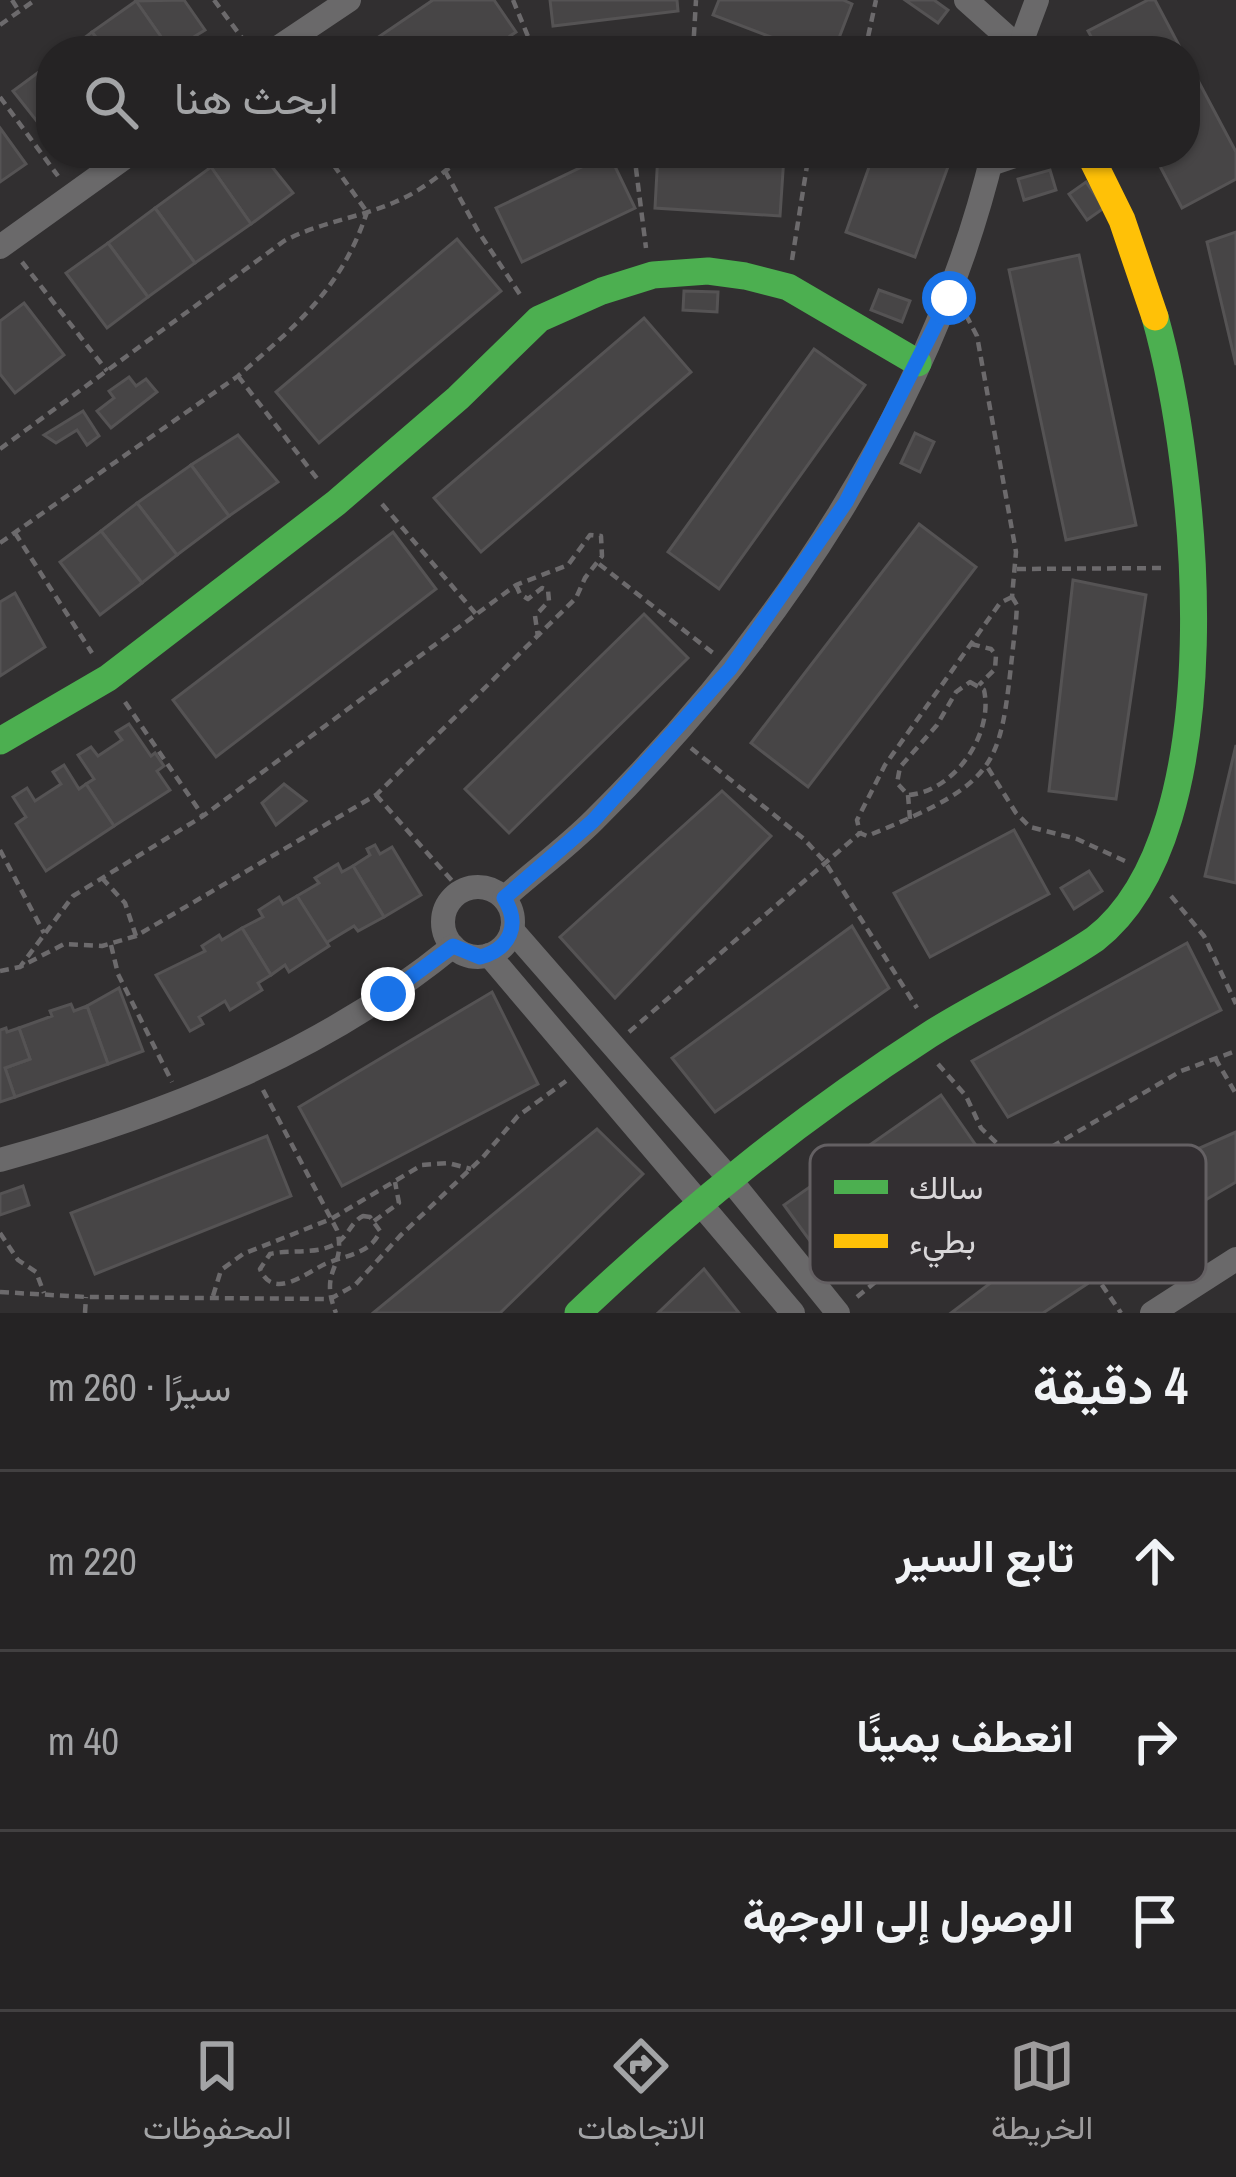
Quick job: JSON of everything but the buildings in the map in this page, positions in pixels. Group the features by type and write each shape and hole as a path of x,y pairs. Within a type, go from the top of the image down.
{"street":[{"path":"295,36 349,0"},
{"path":"966,0 1006,36"},
{"path":"1025,36 1037,0"},
{"path":"4,245 110,168"},
{"path":"504,898 593,821 730,669 846,502 949,298 989,168"},
{"path":"578,1313 728,1177 928,1036 1072,953 1117,920 1151,876 1168,838 1192,670 1189,482 1180,419 1155,318 1122,213 1095,168"},
{"path":"0,741 108,678 336,503 458,398 539,319 602,291 653,275 708,271 788,287 918,363"},
{"path":"484,887 504,898 512,930 507,941 489,955 470,956 453,946 443,916 461,891 484,887"},
{"path":"512,930 612,1048 810,1264"},
{"path":"0,1160 182,1102 254,1072 356,1015 453,946"},
{"path":"489,955 794,1313"},
{"path":"1206,1279 1236,1259"},
{"path":"827,1283 848,1305"},
{"path":"1153,1313 1199,1283"}],"path":[{"path":"12,0 19,11"},
{"path":"0,25 35,0"},
{"path":"214,0 240,36"},
{"path":"513,0 528,36"},
{"path":"694,36 696,0"},
{"path":"868,36 876,0"},
{"path":"0,97 36,146"},
{"path":"52,168 72,195"},
{"path":"336,168 367,212"},
{"path":"0,449 284,241 421,188 448,168"},
{"path":"635,168 638,208 653,275"},
{"path":"788,287 807,168"},
{"path":"445,170 514,289 539,319"},
{"path":"0,543 238,376 271,347 344,270 367,212"},
{"path":"4,245 107,371"},
{"path":"949,298 977,336 1017,569 1004,730 988,768 968,787 910,819 867,836 860,833 856,820 874,783 1003,599 1012,597"},
{"path":"238,376 336,503"},
{"path":"363,481 476,614"},
{"path":"15,533 203,816"},
{"path":"0,971 20,967 64,944 111,945 136,936 376,795 576,598 588,573 599,564 603,541 595,533 568,565 516,585 203,816 73,896 20,967"},
{"path":"599,564 664,611 730,669"},
{"path":"1017,569 1192,568"},
{"path":"516,585 529,599 542,588 548,590 549,601 539,608 534,622 538,637"},
{"path":"970,644 991,650 997,662 979,685"},
{"path":"910,819 908,795 897,783 900,767 937,725 962,685 979,685"},
{"path":"908,795 935,788 970,753 986,706 979,685"},
{"path":"673,734 793,829 825,862 981,1128 999,1145"},
{"path":"988,768 1030,827 1112,853 1151,876 1204,936 1236,1004"},
{"path":"376,795 461,891"},
{"path":"612,1048 860,833"},
{"path":"0,850 44,933"},
{"path":"102,878 125,903 136,936"},
{"path":"111,945 118,974 182,1102"},
{"path":"1054,1145 1148,1088 1236,1051"},
{"path":"1215,1058 1236,1094"},
{"path":"0,1292 330,1299 356,1285 518,1116 585,1068"},
{"path":"254,1072 338,1229 340,1253 327,1281 336,1313"},
{"path":"213,1296 215,1282 231,1261 331,1219 435,1162 471,1169"},
{"path":"374,1221 399,1203 394,1182"},
{"path":"357,1218 374,1221 379,1237 356,1254 292,1282 263,1278 260,1269 269,1254 327,1247 343,1238 357,1218"},
{"path":"0,1233 18,1260 36,1272 44,1293"},
{"path":"848,1305 875,1283"},
{"path":"1101,1283 1121,1313"},
{"path":"85,1313 86,1297"}],"traffic: fast":[{"path":"0,741 108,678 336,503 458,398 539,319 602,291 653,275 708,271 745,276 788,287 918,363"},
{"path":"578,1313 790,1132 929,1035 1095,939 1139,888 1169,818 1186,735 1193,644 1192,552 1183,463 1155,317"}],"traffic: slow":[{"path":"1096,168 1122,220 1155,317"}],"route":[{"path":"388,994 453,946 480,957 499,949 512,930 513,919 504,898 593,821 730,669 846,502 949,298"}]}
